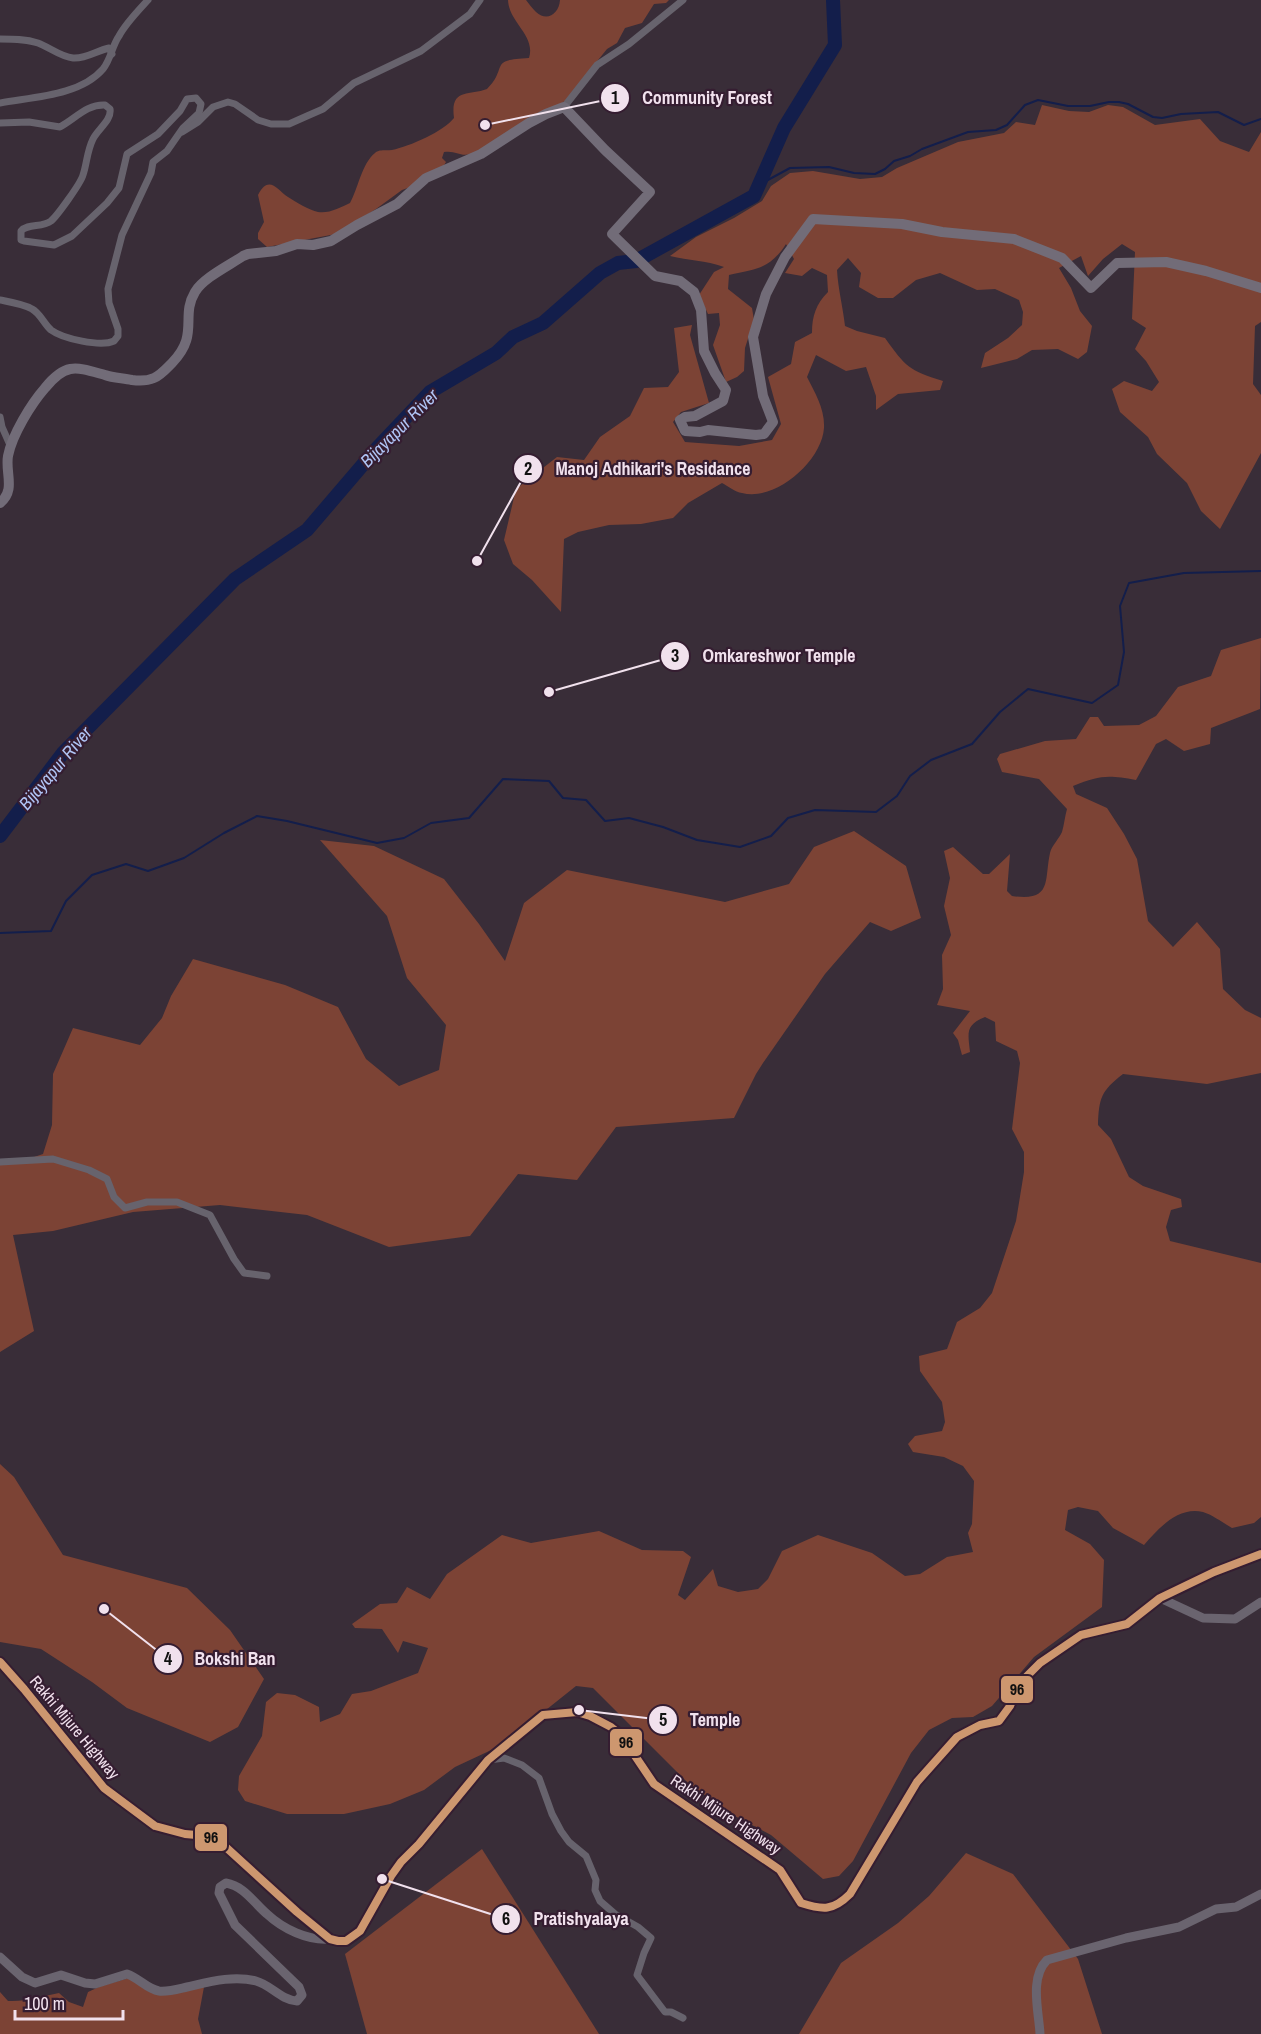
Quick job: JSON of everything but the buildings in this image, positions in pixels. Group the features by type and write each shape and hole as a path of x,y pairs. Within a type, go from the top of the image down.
{"main road":[{"path":"0,503 9,491 8,462 11,447 24,419 44,388 58,373 65,369 79,367 106,376 144,381 152,379 162,373 177,358 187,343 191,305 196,291 202,284 243,256 276,252 297,244 314,245 331,241 397,204 426,178 481,153 529,123 564,107 650,192 612,234 655,276 680,281 694,292 701,310 704,351 726,390 723,401 695,416 680,420 685,431 708,430 756,435 764,434 772,422 762,396 753,337 766,294 785,257 813,219 902,224 1014,239 1062,258 1091,288 1117,263 1166,262 1206,271 1261,288"},
{"name":"Rakhi Mijure Highway","path":"0,1662 104,1788 155,1826 218,1840 330,1939 346,1941 360,1931 401,1862 419,1844 488,1760 543,1715 577,1712 590,1716 621,1736 654,1784 780,1870 801,1903 830,1908 841,1903 850,1894 917,1782 957,1737 980,1725 999,1721 1010,1706 1019,1684 1040,1663 1081,1635 1127,1624 1160,1598 1214,1572 1261,1554"},
{"path":"1160,1598 1203,1618 1235,1619 1261,1602"},
{"path":"0,1957 22,1977 35,1983 61,1975 95,1984 127,1974 149,1988 165,1991 232,1979 255,1981 269,1986 288,1999 297,2001 302,1995 299,1987 236,1925 220,1896 220,1887 226,1884 252,1897 267,1914 284,1927 300,1935 319,1940 330,1939"},
{"path":"1040,2034 1037,2002 1039,1973 1047,1960 1126,1938 1179,1927 1216,1909 1236,1907 1261,1894"}],"street":[{"path":"0,104 78,86 97,75 112,54 117,37 148,0"},
{"path":"175,138 198,122 213,106 220,104 235,104 258,120 271,124 289,124 323,110 354,83 421,51 470,14 480,0"},
{"path":"564,107 597,65 629,44 683,0"},
{"path":"0,39 38,43 70,58 85,58 98,50 109,48 112,54"},
{"path":"0,123 29,122 60,127 97,105 105,105 110,109 111,116 95,134 90,145 81,182 53,219 43,225 25,227 21,231 21,240 24,242 60,244 100,210 119,188 128,154 158,134 180,111 187,99 193,97 201,104 199,113 183,128 167,151 153,162 151,173 122,235 107,296 118,329 118,336 114,341 102,343 60,335 46,325 32,309 0,300"},
{"path":"0,417 11,447"},
{"path":"0,1162 53,1159 89,1170 107,1179 114,1197 124,1208 147,1202 177,1202 210,1215 244,1273 267,1276"},
{"path":"488,1760 504,1758 513,1761 539,1778 561,1831 569,1842 586,1856 594,1872 595,1890 600,1901 651,1938 637,1975 664,2012 671,2012 683,2018"}],"shaded area":[{"path":"508,0 526,0 540,15 548,16 555,13 560,0 669,0 666,3 654,4 642,23 625,28 617,43 607,49 565,101 560,104 477,152 463,155 444,152 442,158 446,162 443,167 413,186 402,190 336,234 267,247 258,239 258,233 264,222 258,195 266,185 273,186 307,208 318,212 331,211 350,203 363,170 375,153 392,150 426,138 454,118 453,108 458,97 487,89 503,63 529,58 529,42 509,8"},
{"path":"1042,105 1069,111 1089,112 1108,105 1123,107 1155,125 1200,119 1220,141 1249,152 1261,132 1261,322 1255,326 1253,384 1261,395 1261,453 1220,529 1201,511 1187,483 1157,454 1148,437 1120,412 1112,389 1124,381 1152,391 1159,382 1146,361 1135,349 1146,328 1132,319 1135,252 1122,244 1103,259 1088,276 1081,256 1059,268 1071,288 1080,311 1092,326 1087,352 1078,359 1058,349 1032,350 1017,359 981,368 985,353 1008,338 1022,325 1023,312 1019,300 995,289 977,290 940,273 916,280 893,298 878,298 859,287 861,273 848,258 837,270 845,326 885,338 909,366 922,374 943,381 940,390 898,394 876,410 876,396 866,367 846,371 816,355 807,377 823,414 824,428 821,441 806,465 782,485 755,494 739,492 722,483 688,503 673,518 641,524 609,525 578,532 564,539 561,612 532,580 513,564 504,540 516,489 557,457 584,460 600,437 630,416 644,388 668,387 679,372 674,328 692,325 690,335 709,403 681,412 673,422 685,442 739,446 772,440 781,424 768,377 791,364 795,342 812,333 816,311 820,301 828,292 827,275 812,268 802,276 785,273 794,259 786,244 774,259 762,267 729,275 728,289 752,308 754,320 745,348 744,371 726,382 713,345 720,325 719,313 708,314 699,295 714,272 724,267 670,256 696,237 762,201 771,186 790,173 813,171 860,179 882,177 897,168 958,142 1004,133 1016,122 1035,125"},
{"path":"1261,638 1260,709 1211,728 1210,744 1184,751 1166,739 1156,744 1136,780 1104,777 1073,786 1076,794 1107,808 1124,834 1137,859 1148,921 1173,947 1197,922 1220,949 1223,989 1245,1010 1261,1018 1261,1073 1207,1084 1123,1074 1110,1085 1103,1096 1099,1108 1098,1125 1111,1139 1129,1177 1143,1186 1181,1199 1182,1207 1171,1210 1166,1227 1170,1241 1261,1263 1261,1517 1254,1523 1232,1528 1203,1512 1185,1512 1169,1520 1144,1545 1113,1528 1098,1511 1078,1507 1068,1510 1065,1530 1090,1544 1104,1560 1102,1607 1034,1657 992,1706 973,1717 952,1718 929,1730 911,1753 853,1861 839,1876 823,1879 771,1835 731,1814 687,1782 593,1688 576,1686 502,1745 455,1767 424,1790 390,1804 344,1814 287,1814 245,1801 238,1790 239,1776 262,1736 266,1702 277,1693 295,1695 319,1707 320,1722 340,1714 352,1694 371,1691 418,1673 428,1648 403,1641 398,1653 382,1629 355,1628 352,1624 380,1604 397,1603 407,1587 430,1599 447,1574 502,1535 531,1543 599,1531 642,1550 683,1551 691,1557 678,1595 685,1600 713,1569 718,1586 738,1592 758,1589 768,1579 782,1551 818,1535 872,1553 905,1576 920,1574 947,1557 973,1552 968,1533 972,1524 974,1481 963,1466 944,1457 913,1452 908,1444 915,1436 942,1431 945,1422 942,1402 920,1371 919,1356 947,1349 957,1322 980,1308 992,1293 1016,1221 1024,1172 1024,1152 1012,1129 1020,1063 1017,1051 996,1041 995,1022 985,1017 974,1023 969,1030 970,1052 962,1055 958,1040 953,1033 970,1011 937,1005 943,989 942,955 951,935 944,906 950,878 944,851 953,847 983,874 989,874 1010,854 1007,891 1012,896 1025,897 1034,896 1040,892 1046,880 1050,853 1062,832 1067,809 1039,779 1002,772 997,759 1000,754 1045,741 1076,739 1090,717 1098,717 1104,726 1139,725 1156,716 1178,687 1211,676 1221,650"},
{"path":"854,831 906,866 921,918 891,931 870,922 825,974 763,1063 734,1118 616,1127 577,1180 518,1174 470,1236 389,1247 307,1215 220,1205 133,1212 53,1231 13,1235 34,1331 0,1352 0,1165 43,1154 52,1125 53,1074 73,1028 140,1045 162,1018 171,996 193,959 285,985 338,1007 366,1059 399,1086 439,1070 446,1025 407,978 387,916 320,840 374,846 444,879 505,961 524,903 567,870 725,902 789,884 814,847"},
{"path":"0,1464 14,1477 63,1555 187,1588 230,1630 264,1679 238,1727 210,1742 127,1708 41,1649 0,1642"},
{"path":"482,1849 599,2034 367,2034 345,1954"},
{"path":"966,1853 1013,1874 1078,1959 1102,2034 799,2034 841,1963 898,1923 929,1896"},
{"path":"129,1978 149,1991 204,1987 198,2019 202,2034 0,2034 0,1992 8,2001 28,2000 59,1993 69,2002 83,2007 88,1992"}],"waterway":[{"name":"Bijayapur River","path":"0,836 63,753 235,579 307,530 378,447 430,392 496,353 513,337 543,323 600,273 618,263 636,261 754,196 784,128 835,45 833,0"},
{"path":"754,196 766,181 790,168 829,167 854,173 875,174 894,161 968,132 996,130 1007,125 1025,105 1038,100 1068,106 1119,102 1128,104 1153,117 1162,118 1181,114 1218,112 1244,125 1261,119"},
{"path":"0,933 51,931 66,901 92,875 126,864 148,871 184,858 257,816 377,843 404,838 431,823 469,818 503,779 549,781 563,798 586,800 605,821 629,818 663,827 697,840 740,847 771,836 788,818 815,810 876,812 897,796 910,776 931,760 972,744 1000,712 1028,689 1092,703 1118,685 1124,652 1120,606 1129,583 1184,573 1261,571"}],"transit line":[{"name":"96","path":"0,1662 104,1788 155,1826 218,1840 330,1939 346,1941 360,1931 401,1862 419,1844 488,1760 543,1715 577,1712 590,1716 621,1735 654,1784 780,1870 801,1903 827,1908 838,1904 850,1894 917,1782 957,1737 980,1725 999,1721 1010,1706 1019,1684 1040,1663 1081,1635 1127,1624 1160,1598 1214,1572 1261,1554"}],"place":[{"name":"Community Forest","path":"485,125"},
{"name":"Manoj Adhikari's Residance","path":"477,561"},
{"name":"Omkareshwor Temple","path":"549,692"},
{"name":"Bokshi Ban","path":"104,1609"},
{"name":"Temple","path":"579,1710"},
{"name":"Pratishyalaya","path":"382,1879"}]}
